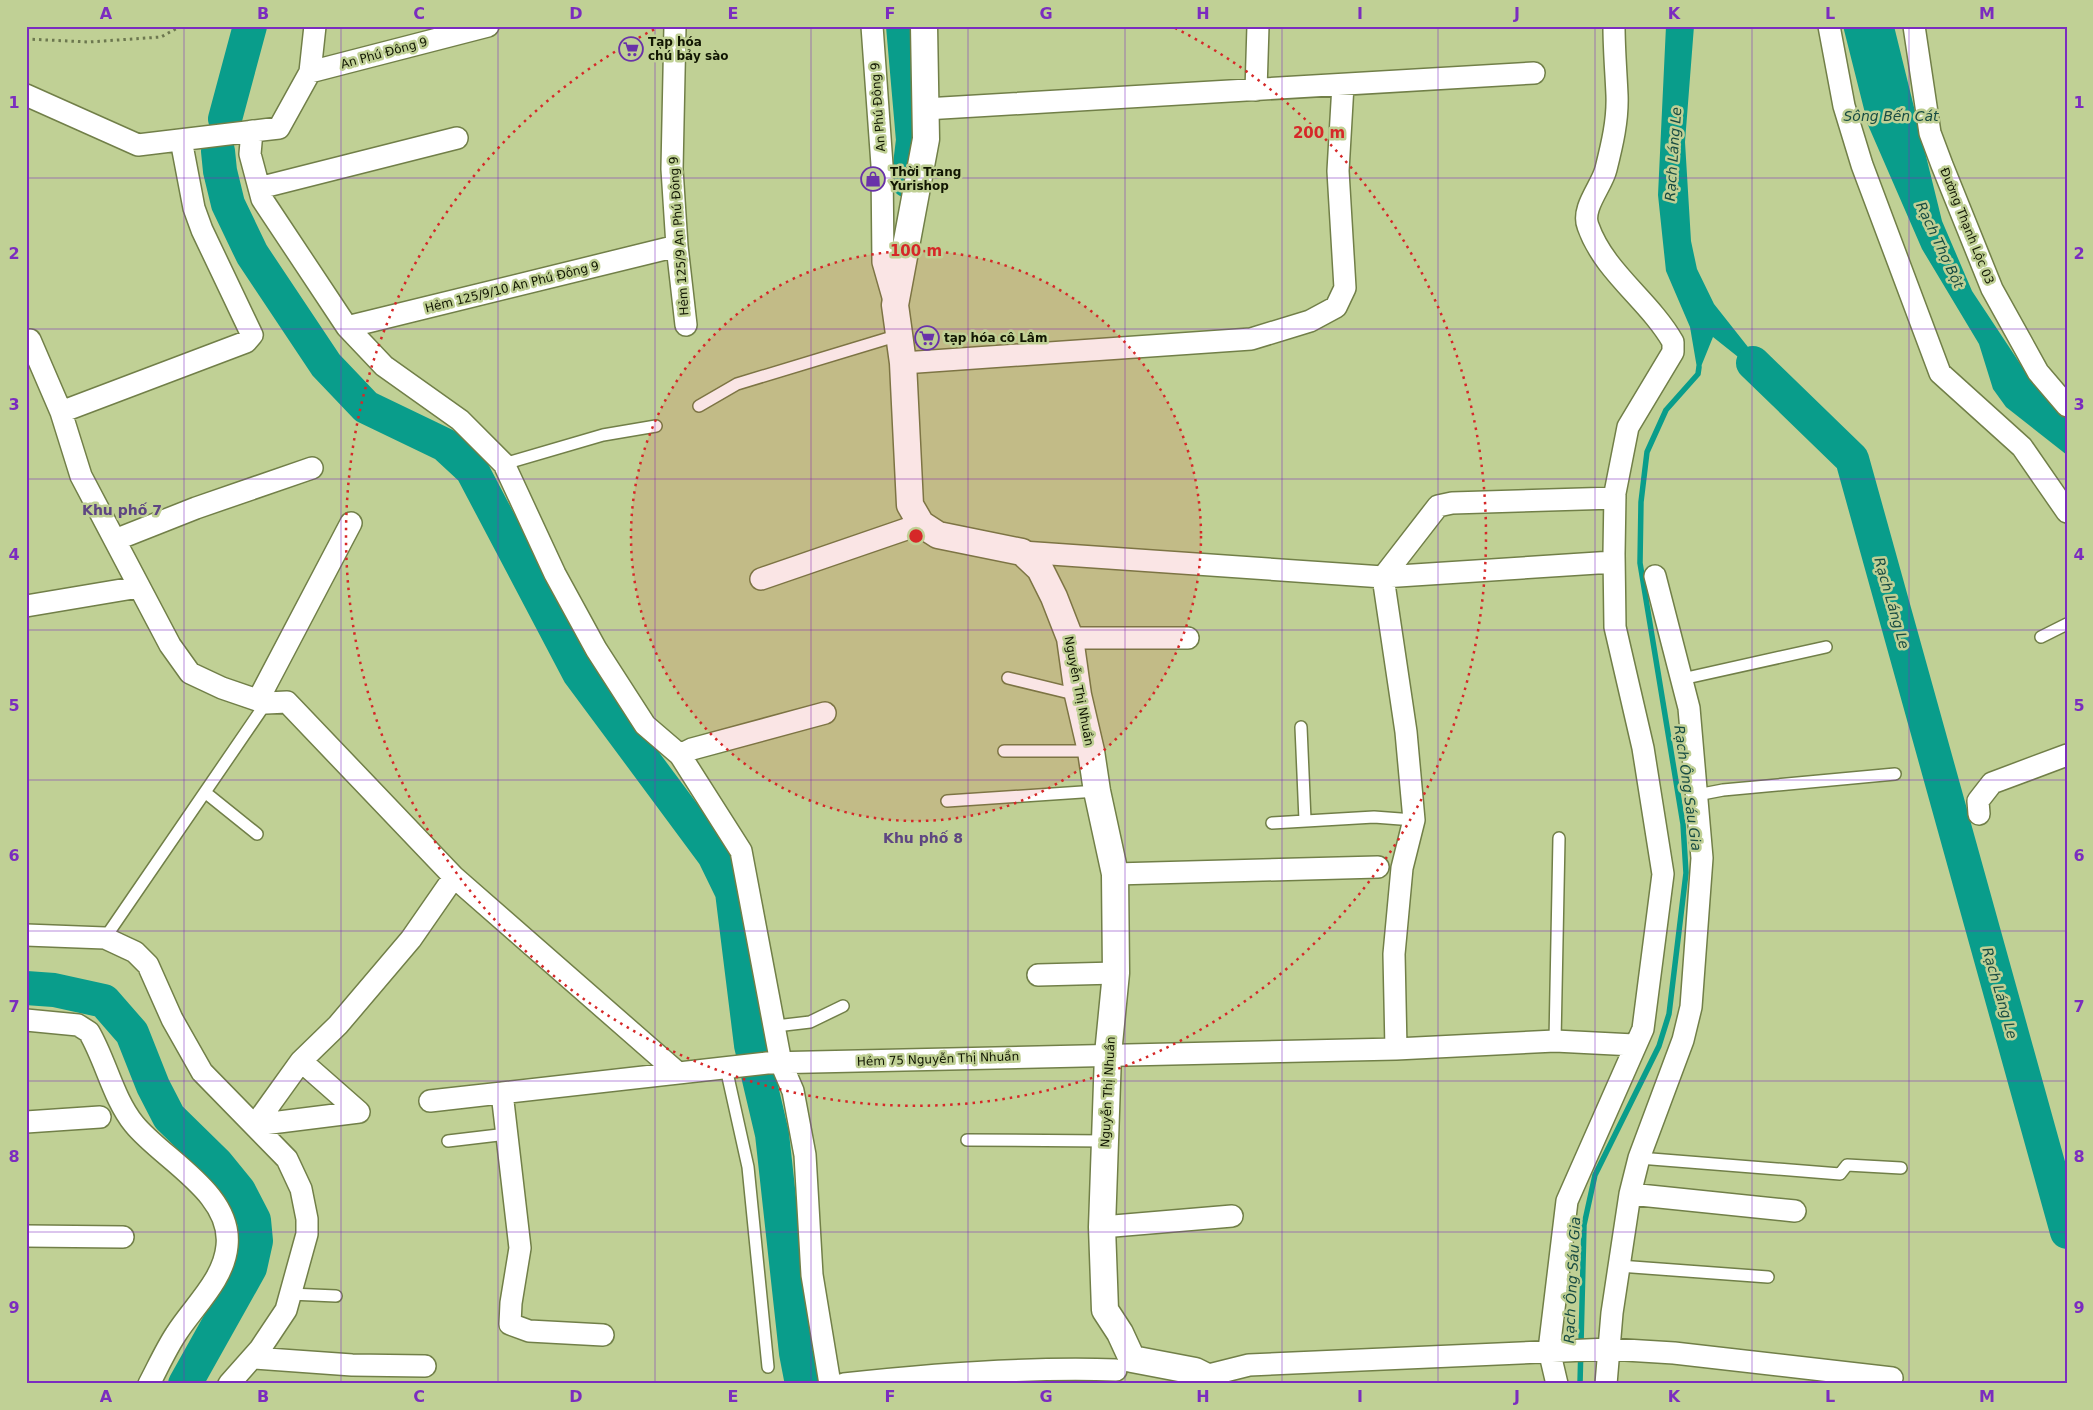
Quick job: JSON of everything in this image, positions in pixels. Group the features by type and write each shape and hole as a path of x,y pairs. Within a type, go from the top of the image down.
{"street":[{"path":"26,95 138,145 279,128 310,72 315,26"},
{"name":"An Phú Đông 9","path":"310,72 488,26"},
{"name":"Hẻm 125/9 An Phú Đông 9","path":"675,26 672,169 677,246 686,325"},
{"name":"An Phú Đông 9","path":"872,26 882,165 883,262 895,305"},
{"path":"924,26 926,139 895,305 902,363 910,505 921,524 938,535 1022,552 1383,577 1614,562"},
{"path":"1256,90 1258,26"},
{"path":"1557,1384 1554,1350 1567,1201 1634,1045 1643,1029 1663,874 1644,748 1615,627 1615,498 1628,427 1672,352 1673,342 1612,268 1586,221 1591,203 1605,173 1614,136 1617,96 1614,26"},
{"path":"1829,26 1844,106 1862,165 1940,373 2022,447 2067,512"},
{"name":"Đường Thạnh Lộc 03","path":"1914,26 1930,133 1942,165 1992,289 2038,372 2067,406"},
{"path":"925,109 1342,86 1534,73"},
{"path":"902,363 1251,339 1310,321 1336,307 1345,288 1338,171 1342,86"},
{"path":"252,131 250,154 262,199 347,327 384,366 460,420 504,464 555,574 596,649 645,725 680,756 741,851 776,1026 774,1063 793,1091 805,1155 812,1275 830,1384"},
{"path":"259,188 457,138"},
{"path":"60,412 246,342 252,335 202,230 194,208 181,140"},
{"name":"Hẻm 125/9/10 An Phú Đông 9","path":"347,327 677,246"},
{"path":"30,340 60,412 81,476 170,644 190,674 262,702 287,702 454,878 678,1073"},
{"path":"115,540 196,508 312,468"},
{"path":"1396,1049 1394,954 1402,868 1414,820 1406,732 1383,577 1438,506 1452,502 1577,497 1615,498"},
{"path":"262,702 351,523"},
{"path":"761,579 921,524"},
{"name":"Nguyễn Thị Nhuần","path":"1022,552 1040,569 1054,596 1070,638 1078,696 1115,874 1116,973 1108,1054 1102,1227 1105,1310 1120,1333 1121,1371"},
{"path":"1606,1384 1605,1349 1630,1194 1639,1158 1683,1040 1691,1007 1702,858 1689,708 1655,576"},
{"path":"26,606 139,587"},
{"path":"1070,638 1188,638"},
{"path":"680,756 692,748 825,713"},
{"path":"1980,814 1978,801 1992,784 2067,755"},
{"path":"1115,874 1378,867"},
{"path":"255,1125 301,1061 338,1025 411,939 454,878"},
{"path":"26,935 105,938 135,952 148,965 172,1019 202,1072 288,1159 301,1189 307,1219 306,1234 286,1310 253,1358 229,1384"},
{"path":"1038,975 1116,973"},
{"path":"26,1020 78,1025 89,1032 133,1124 177,1162 208,1194 225,1223 227,1246 218,1275 176,1334 150,1384"},
{"name":"Hẻm 75 Nguyễn Thị Nhuần","path":"430,1102 774,1063 1396,1049 1555,1041 1634,1045"},
{"path":"255,1125 359,1112 301,1061"},
{"path":"502,1093 520,1248 510,1304 510,1324 529,1331 603,1335"},
{"path":"26,1122 100,1118"},
{"path":"1630,1194 1795,1211"},
{"path":"1102,1227 1232,1216"},
{"path":"26,1236 123,1237"},
{"path":"844,1384 991,1371 1056,1368 1121,1371 1195,1371 1207,1380 1249,1365 1605,1349 1674,1353 1892,1378"},
{"path":"253,1358 352,1365 425,1366"}],"lane":[{"path":"699,406 736,384 899,335"},
{"path":"504,464 603,434 656,426"},
{"path":"2041,637 2067,624"},
{"path":"1682,679 1826,647"},
{"path":"1008,678 1078,696"},
{"path":"105,938 206,793 262,702"},
{"path":"1301,727 1305,820"},
{"path":"1004,751 1091,752"},
{"path":"1697,795 1723,790 1895,774"},
{"path":"947,801 1097,791"},
{"path":"206,793 257,834"},
{"path":"1272,823 1374,817 1414,820"},
{"path":"1555,1041 1559,838"},
{"path":"776,1026 810,1022 843,1006"},
{"path":"731,1067 748,1167 768,1367"},
{"path":"448,1141 507,1134"},
{"path":"967,1140 1106,1141"},
{"path":"1639,1158 1840,1174 1847,1164 1901,1168"},
{"path":"1619,1266 1768,1277"},
{"path":"290,1294 336,1296"}],"path":[{"path":"26,39 89,42 161,37 181,26"}],"water":[{"path":"1666,26 1694,26 1685,142 1691,241 1697,269 1714,304 1786,395 1713,337 1698,374 1690,327 1666,271 1658,195"},
{"name":"Sông Bến Cát","path":"1843,26 1894,26 1942,221 1972,291 2021,365 2067,411 2067,455 2006,407 1993,389 1979,344 1922,249 1868,125"}],"waterway":[{"path":"225,119 250,26"},
{"path":"903,26 913,140 908,181"},
{"path":"218,151 220,171 228,204 252,254 326,365 366,407 445,445 472,470 579,673 714,855 732,892 751,1045 772,1134 796,1353 802,1384"},
{"name":"Rạch Láng Le","path":"1753,363 1852,459 2067,1232"},
{"name":"Rạch Ông Sáu Gia","path":"1580,1384 1584,1225 1595,1175 1659,1046 1669,1014 1686,873 1683,824 1640,563 1641,502 1647,452 1666,410 1698,374 1699,367"},
{"path":"26,988 54,990 104,1001 132,1033 153,1086 169,1117 217,1164 239,1191 254,1220 256,1241 250,1268 185,1384"}],"place":[{"name":"Tạp hóa chú bảy sào","path":"631,49"},
{"name":"Thời Trang Yurishop","path":"873,179"},
{"name":"tạp hóa cô Lâm","path":"927,338"}],"district":[{"name":"Khu phố 7","path":"122,510"},
{"name":"Khu phố 8","path":"923,838"}],"water label":[{"name":"Rạch Thợ Bột","path":"1940,245"}]}
